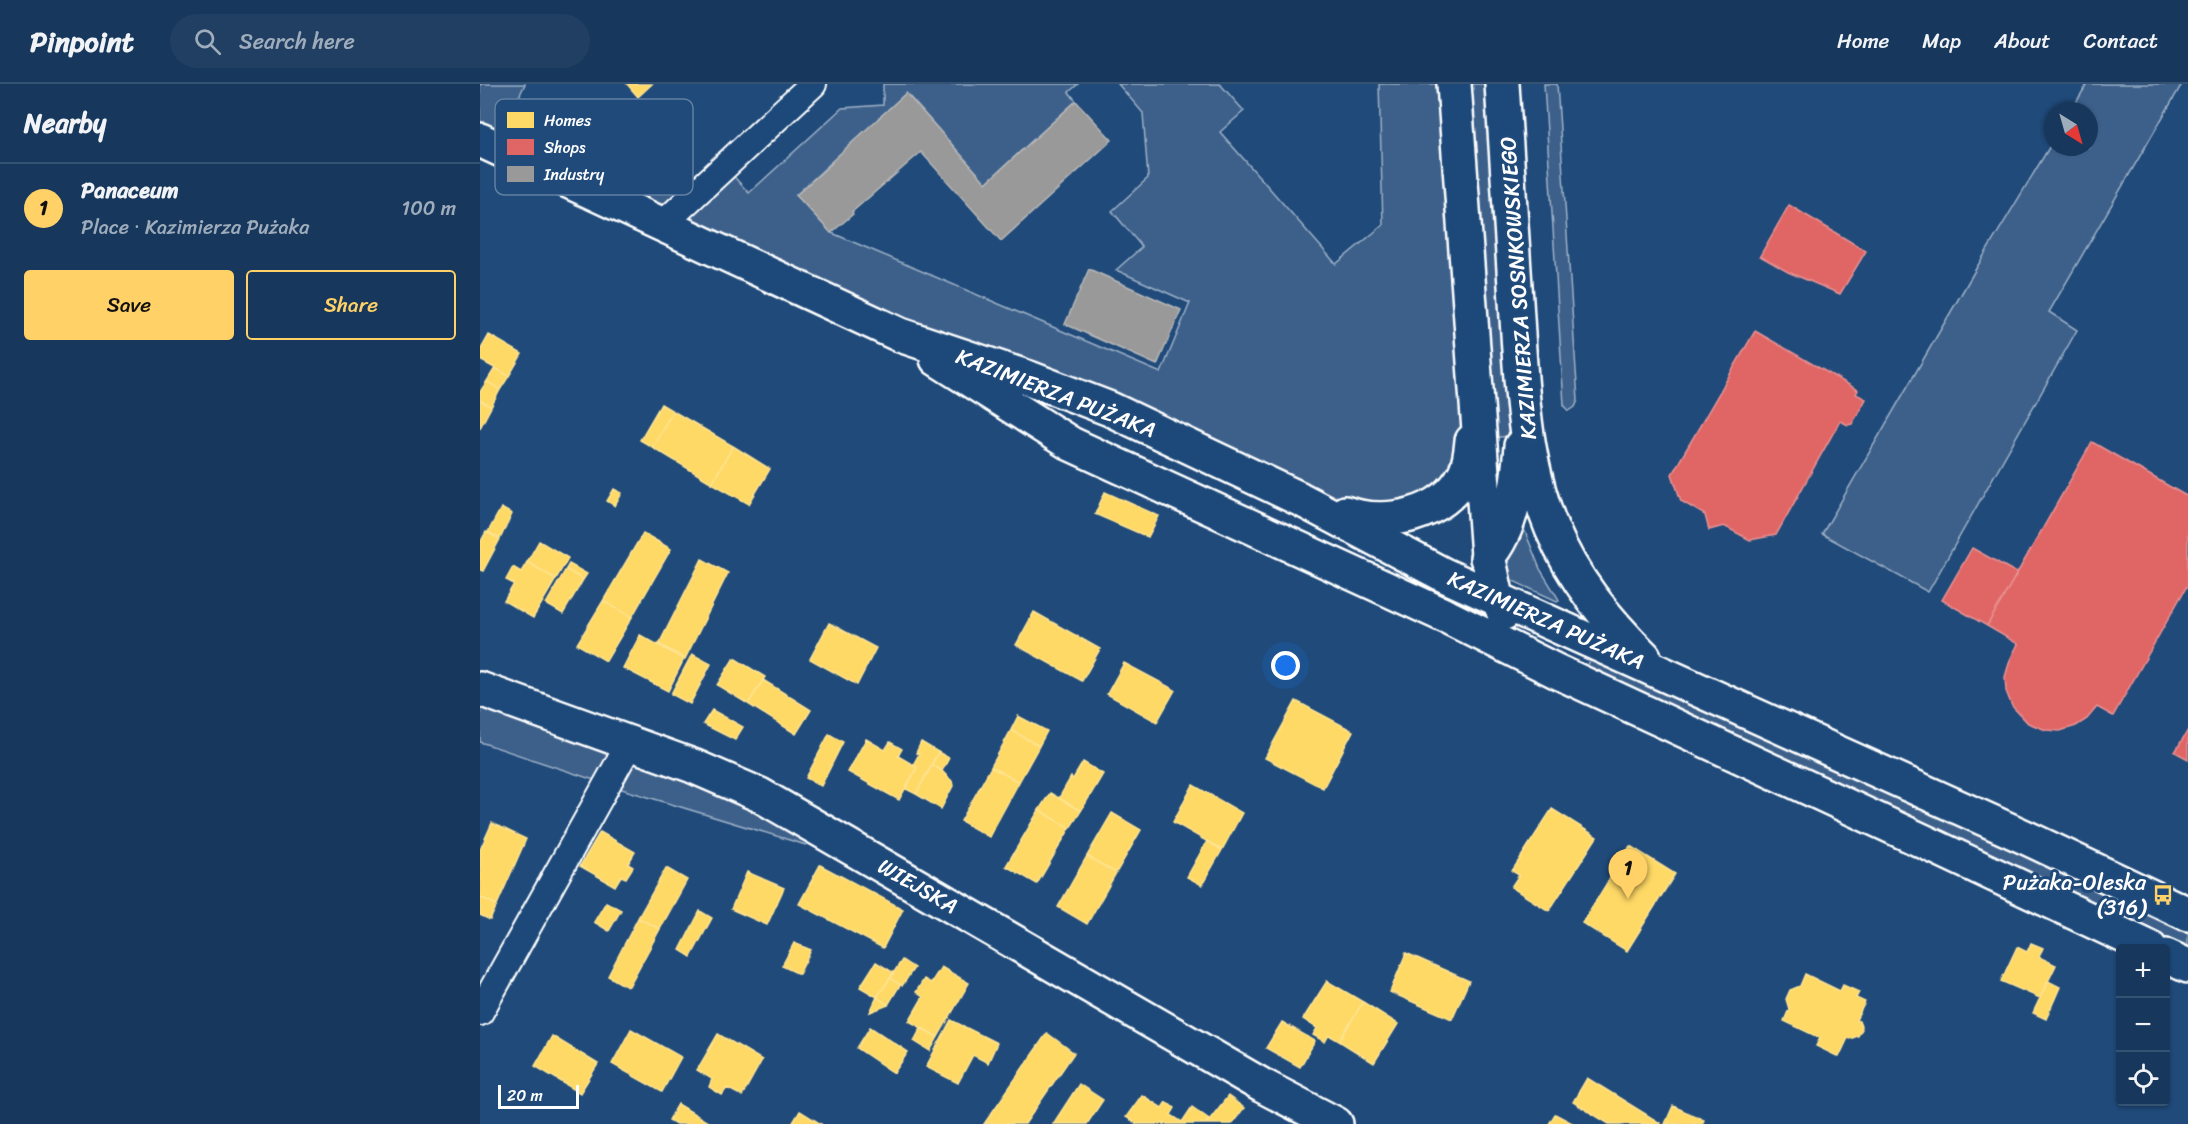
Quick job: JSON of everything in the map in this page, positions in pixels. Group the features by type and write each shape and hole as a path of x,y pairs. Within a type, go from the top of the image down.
{"street":[{"path":"662,225 813,84"},
{"path":"1454,84 1488,556 1498,599 1505,615 1531,651 1556,672"},
{"name":"KAZIMIERZA SOSNKOWSKIEGO","path":"1503,84 1523,411 1539,490 1552,530 1580,583 1601,612 1656,669"},
{"name":"KAZIMIERZA PUŻAKA","path":"480,140 495,147"},
{"name":"KAZIMIERZA PUŻAKA","path":"598,195 900,335 1029,378 1110,409 1300,499 1455,580 2016,833 2188,914"},
{"name":"KAZIMIERZA PUŻAKA","path":"900,335 1071,444 1484,634 1556,672 2142,944"},
{"path":"1300,499 1352,516 1375,520 1397,519 1420,512 1438,502 1455,488 1465,474 1471,454 1476,407"},
{"path":"1363,578 1416,589 1439,586 1477,567 1488,556 1498,543 1513,506 1523,411"},
{"name":"WIEJSKA","path":"480,689 693,766 760,795 1253,1080 1336,1124"},
{"path":"480,1012 630,743"},
{"path":"2170,958 2188,966"}],"shaded area":[{"path":"480,84 525,84 518,99 495,99 495,146 480,140"},
{"path":"883,84 1078,84 1069,92 1076,101 986,183 906,93 796,195 832,233 1161,373 1190,303 1116,270 1142,247 1112,211 1148,178 1143,113 1118,84 1220,84 1244,111 1220,132 1336,264 1383,225 1379,84 1454,84 1465,474 1375,520 610,195 694,195 725,167 749,193 842,108 883,105"},
{"path":"1467,84 1486,84 1509,436 1492,438"},
{"path":"1544,84 1557,84 1578,400 1575,407 1569,411 1564,405"},
{"path":"2087,84 2182,84 2049,312 2077,330 1928,592 1822,534 2044,156 2098,156 2098,102 2076,102"},
{"path":"1524,529 1540,569 1559,600 1509,579 1500,558"},
{"path":"1594,652 2188,932 2188,953 2170,944 1586,669"},
{"path":"480,689 817,828 806,845 615,787 480,742"}],"building: Homes":[{"path":"627,84 652,84 638,97"},
{"path":"489,335 522,354 509,376 480,360 480,351"},
{"path":"495,368 509,376 500,390 487,381"},
{"path":"487,381 500,390 491,407 480,400 480,392"},
{"path":"480,400 491,407 480,428"},
{"path":"661,404 673,411 652,447 640,440"},
{"path":"673,411 733,446 712,483 652,447"},
{"path":"733,446 770,469 749,504 712,483"},
{"path":"614,489 622,493 615,506 607,501"},
{"path":"1105,492 1159,516 1148,537 1095,514"},
{"path":"501,508 512,514 500,539 488,532"},
{"path":"486,532 500,539 483,571 480,570 480,543"},
{"path":"643,533 671,549 632,617 603,601"},
{"path":"539,541 568,558 556,579 527,562"},
{"path":"702,559 728,573 685,659 659,644"},
{"path":"527,562 556,579 533,618 504,601 514,584 506,580 513,567 521,572"},
{"path":"569,564 587,574 583,580 566,569"},
{"path":"566,569 583,580 563,614 546,604"},
{"path":"603,601 632,617 606,661 577,644"},
{"path":"1034,612 1100,649 1082,681 1016,645"},
{"path":"829,623 876,648 857,685 810,659"},
{"path":"640,635 684,659 668,691 623,668"},
{"path":"692,654 711,664 690,704 671,694"},
{"path":"734,658 765,677 748,704 717,685"},
{"path":"1124,663 1175,690 1157,722 1107,694"},
{"path":"763,680 811,710 796,734 748,704"},
{"path":"1296,701 1353,731 1323,788 1265,758"},
{"path":"712,710 743,727 735,740 703,724"},
{"path":"1018,716 1047,731 1039,746 1011,730"},
{"path":"1011,730 1039,746 1019,782 991,767"},
{"path":"829,734 843,742 821,786 806,778"},
{"path":"866,739 885,750 890,742 902,749 898,756 917,767 899,800 848,772"},
{"path":"921,742 938,752 916,794 906,789 917,767 913,765 919,754 916,753"},
{"path":"938,752 949,758 942,771 932,765"},
{"path":"1083,762 1103,774 1081,811 1059,798"},
{"path":"932,765 952,781 953,786 941,809 916,794"},
{"path":"991,767 1019,782 989,837 961,821"},
{"path":"1193,785 1242,813 1222,850 1173,822"},
{"path":"1050,793 1081,811 1070,828 1039,810"},
{"path":"1552,809 1597,837 1549,911 1511,887 1519,875 1512,871"},
{"path":"1039,810 1070,828 1037,884 1006,866"},
{"path":"1112,813 1141,830 1116,873 1087,856"},
{"path":"492,823 526,839 497,905 480,897 480,850"},
{"path":"600,832 635,852 628,864 633,867 626,878 621,876 615,886 580,866"},
{"path":"1207,841 1222,850 1202,885 1187,877"},
{"path":"1630,846 1675,874 1627,951 1582,923"},
{"path":"1087,856 1116,873 1087,924 1058,907"},
{"path":"820,865 903,909 883,948 799,904"},
{"path":"666,868 687,880 660,929 638,918"},
{"path":"747,872 784,888 767,925 731,909"},
{"path":"480,897 497,905 490,920 480,915"},
{"path":"606,902 621,910 609,931 594,922"},
{"path":"700,911 712,918 691,957 680,950"},
{"path":"638,918 660,929 627,987 608,976"},
{"path":"794,943 811,950 799,974 782,966"},
{"path":"2031,943 2043,948 2039,957 2056,965 2040,998 2001,981 2017,947 2027,952"},
{"path":"1406,953 1469,981 1452,1019 1390,992"},
{"path":"902,960 914,968 902,986 890,978"},
{"path":"876,962 894,973 877,997 860,987"},
{"path":"941,967 969,983 938,1037 909,1021 923,997 916,992 924,979 931,983"},
{"path":"1805,974 1840,991 1843,985 1859,992 1856,998 1865,1002 1856,1020 1859,1021 1862,1029 1858,1036 1848,1038 1839,1057 1816,1046 1820,1038 1784,1021 1789,1009 1786,999 1790,990 1800,986"},
{"path":"890,978 900,985 888,1005 877,997"},
{"path":"1327,981 1363,1002 1339,1041 1329,1035 1325,1042 1313,1035 1317,1028 1303,1019"},
{"path":"2048,981 2060,987 2046,1019 2033,1013"},
{"path":"877,997 888,1005 870,1012"},
{"path":"1363,1002 1398,1024 1374,1063 1339,1041"},
{"path":"951,1020 997,1043 988,1063 973,1055 958,1083 926,1067"},
{"path":"1282,1022 1315,1041 1300,1067 1266,1048"},
{"path":"870,1027 908,1052 894,1073 857,1048"},
{"path":"921,1028 938,1037 930,1051 914,1041"},
{"path":"631,1029 681,1057 662,1092 612,1064"},
{"path":"1047,1033 1074,1053 1025,1124 984,1124"},
{"path":"718,1034 762,1060 742,1096 727,1088 722,1095 709,1087 712,1079 697,1070"},
{"path":"552,1036 598,1064 580,1093 535,1066"},
{"path":"1587,1078 1660,1124 1609,1124 1573,1102"},
{"path":"1079,1084 1103,1100 1087,1124 1053,1124"},
{"path":"1142,1095 1162,1108 1166,1102 1175,1108 1171,1115 1182,1122 1192,1107 1209,1119 1206,1124 1137,1124 1126,1117"},
{"path":"1228,1096 1244,1108 1232,1124 1206,1124"},
{"path":"678,1104 711,1124 676,1124 669,1120"},
{"path":"1673,1106 1704,1120 1702,1124 1665,1124"},
{"path":"800,1111 821,1124 792,1124"},
{"path":"1555,1114 1574,1124 1549,1124"}],"building: Shops":[{"path":"1789,205 1866,251 1840,294 1788,272 1760,256"},
{"path":"1755,331 1858,390 1856,394 1866,399 1852,424 1848,425 1840,421 1776,535 1750,540 1724,526 1709,530 1705,515 1681,501 1672,474"},
{"path":"2092,442 2188,497 2188,584 2113,716 2097,707 2087,719 2076,726 2060,731 2046,730 2028,723 2012,706 2006,691 2005,677 2018,644 1987,626"},
{"path":"1972,548 2017,573 1987,626 1942,600"},
{"path":"2188,730 2188,759 2175,752"}],"building: Industry":[{"path":"906,93 986,183 1076,101 1112,140 1001,241 921,152 831,233 796,195"},
{"path":"1089,269 1181,310 1157,365 1065,324"}],"place":[{"name":"Pużaka-Oleska (316)","path":"2163,895"},
{"name":"Panaceum","path":"1628,899"}]}
